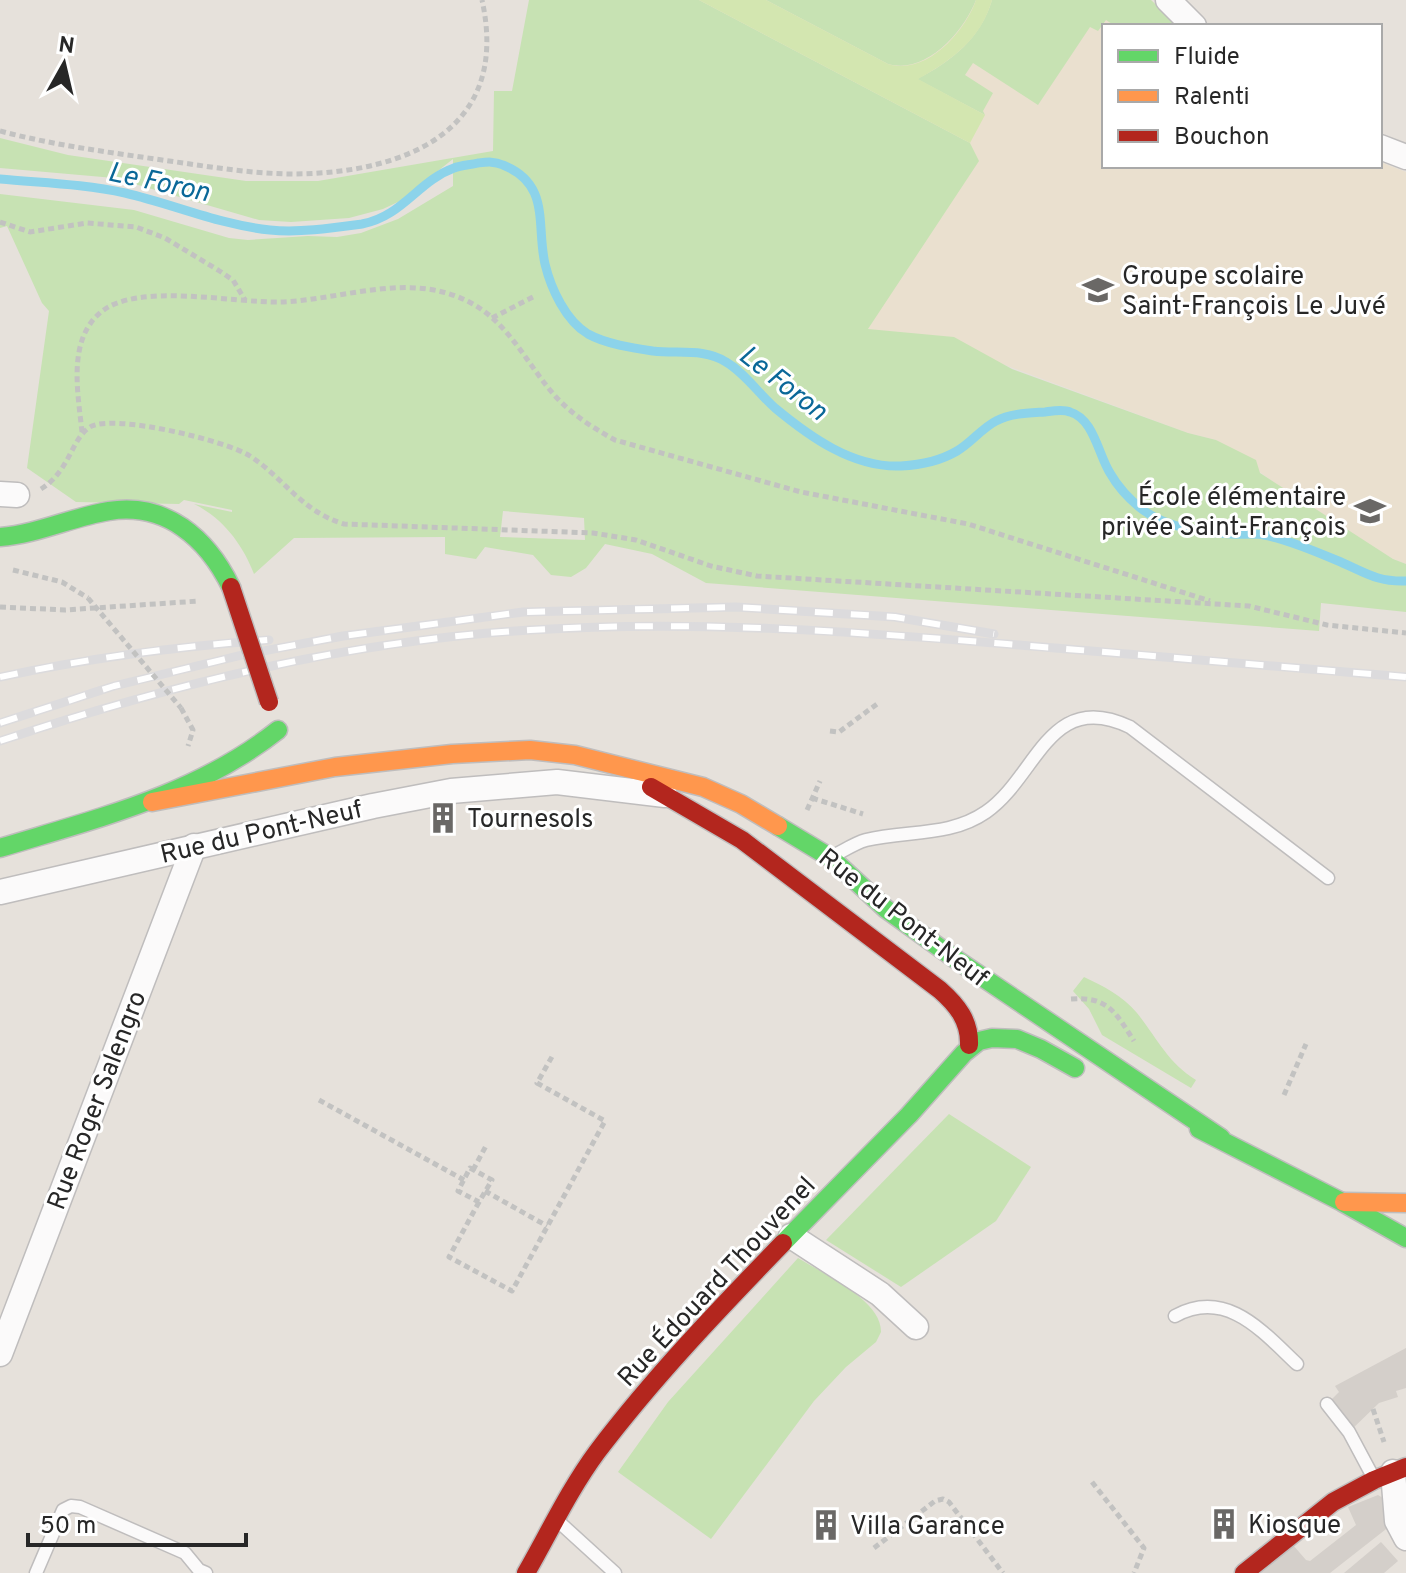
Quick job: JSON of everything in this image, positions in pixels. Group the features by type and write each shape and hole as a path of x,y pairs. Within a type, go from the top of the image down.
{"street":[{"path":"1168,0 1192,24"},
{"path":"1382,148 1406,157"},
{"path":"0,537 41,530 108,511 130,509 176,522 197,536 221,564 231,587 269,702 286,743 314,765 335,767"},
{"path":"0,848 152,802 249,753 286,743"},
{"name":"Rue du Pont-Neuf","path":"152,802 335,767 452,754 530,750 575,755 686,782 721,795 831,858 886,909 954,958 1221,1138"},
{"name":"Rue du Pont-Neuf","path":"608,763 742,840 951,1000 969,1027 969,1045"},
{"name":"Rue du Pont-Neuf","path":"0,892 404,799 494,786 557,782 667,796"},
{"name":"Rue Roger Salengro","path":"0,1354 194,846"},
{"path":"794,880 811,860 831,858 829,869 811,894"},
{"path":"969,1045 1000,1036 1020,1040 1095,1079"},
{"name":"Rue Édouard Thouvenel","path":"526,1573 597,1455 655,1382 919,1105 969,1045"},
{"name":"Rue du Pont-Neuf","path":"1119,1092 1159,1113 1221,1138 1398,1234"},
{"path":"1342,1202 1404,1199"},
{"path":"791,1236 880,1294 916,1327"},
{"path":"1244,1573 1316,1513 1391,1473 1397,1521 1406,1538"}],"lane":[{"path":"831,858 865,840 942,830 972,820 997,803 1056,730 1092,717 1116,720 1130,727 1328,878"},
{"path":"1398,1234 1404,1199"},
{"path":"1175,1316 1195,1306 1222,1307 1244,1318 1297,1364"},
{"path":"1327,1404 1349,1432 1391,1473"},
{"path":"36,1573 63,1510 71,1506 80,1507 185,1553 199,1570 206,1573"},
{"path":"556,1520 615,1573"}],"path":[{"path":"0,131 82,149 275,173 326,171 387,161 426,146 444,135 468,111 481,77 486,39 482,0"},
{"path":"0,222 30,232 87,223 136,227 165,238 233,280 245,300"},
{"path":"83,433 78,397 79,352 86,331 102,311 114,303 145,296 281,302 374,288 413,288 469,302 492,318 521,350 555,396 583,420 615,440 801,492 968,524 1218,604"},
{"path":"492,318 533,297"},
{"path":"9,495 41,489 57,477 83,433 96,424 109,422 225,443 257,461 304,505 344,524 593,533 636,540 711,566 757,576 1218,604 1262,609 1327,625 1406,633"},
{"path":"4,568 62,582 88,598 181,708"},
{"path":"0,607 65,610 199,601"},
{"path":"830,731 839,732 877,704"},
{"path":"812,798 863,814"},
{"path":"1284,1095 1306,1044"},
{"path":"479,1202 458,1191 470,1168 492,1180 449,1257 512,1291 605,1121 537,1083 553,1055"},
{"path":"319,1100 464,1180"},
{"path":"473,1170 487,1144"},
{"path":"485,1191 548,1226"},
{"path":"1373,1409 1383,1438"},
{"path":"1092,1482 1144,1548 1134,1573"},
{"path":"874,1548 935,1501 943,1499 949,1502 1003,1573"}],"shaded area":[{"name":"Groupe scolaire Saint-François Le Juvé","path":"542,0 1151,0 1176,24 1102,24 1102,168 1382,168 1382,163 1406,172 1406,564 1302,503 1216,440 1188,433 997,362 867,329"},
{"path":"1406,1348 1406,1388 1396,1391 1398,1397 1379,1403 1349,1432 1327,1404 1339,1392 1335,1386"},
{"path":"1378,1495 1383,1498 1390,1526 1330,1573 1260,1573 1293,1545 1310,1561 1356,1525 1348,1507"},
{"path":"1381,1542 1398,1561 1384,1573 1344,1573"}],"green space":[{"path":"529,0 699,0 970,143 979,161 868,329 954,337 1012,369 1188,433 1216,440 1256,460 1260,473 1393,559 1406,564 1406,612 1321,603 1319,631 706,583 652,554 605,544 586,568 571,577 551,575 533,555 485,547 476,559 445,554 445,537 294,538 254,574 231,533 194,504 232,510 184,500 179,504 76,502 27,468 49,311 42,303 7,226 0,228 0,194 134,210 229,238 337,237 361,233 398,219 453,186 453,159 400,201 383,209 349,218 291,222 259,220 114,178 0,168 0,138 68,155 246,181 318,181 493,151 494,91 512,91","holes":["503,511 584,518 585,540 500,537"]},
{"path":"699,0 766,0 888,64 902,66 916,64 942,48 963,25 976,0 992,0 981,26 964,47 918,79 985,115 970,143"},
{"path":"766,0 976,0 963,25 942,48 916,63 902,66 888,64"},
{"path":"992,0 1151,0 1176,24 1112,24 1106,20 1098,31 1090,27 1038,105 973,63 965,75 993,93 983,111 985,115 917,79 953,57 972,37"},
{"path":"1084,977 1112,992 1131,1007 1170,1058 1196,1080 1191,1088 1102,1035 1089,1009 1073,991"},
{"path":"949,1114 1031,1167 996,1221 901,1287 826,1240"},
{"path":"798,1258 862,1298 879,1320 881,1332 876,1342 846,1367 814,1401 711,1539 618,1472 668,1402"}],"waterway":[{"name":"Le Foron","path":"0,179 110,190 233,224 293,231 376,220 389,214 441,174 454,168 494,162 518,173 535,194 548,274 560,304 580,328 595,337 620,345 653,351 700,353 718,358 739,372 775,408 833,449 883,465 923,463 957,451 1002,418 1067,411 1085,422 1113,478 1138,506 1152,516 1197,530 1273,537 1310,549 1377,578 1406,581"}],"railway":[{"path":"0,723 114,686 242,655 343,636 523,612 736,607 895,617 994,634"},
{"path":"0,741 130,701 261,668 328,655 462,636 590,627 828,631 1406,677"},
{"path":"0,677 134,654 269,640"}],"traffic: fast":[{"path":"0,537 28,533 109,511 149,512 166,518 197,539 210,553 231,587"},
{"path":"0,848 109,815 180,788 247,753 278,730"},
{"path":"778,826 831,858 886,909 954,958 1221,1138"},
{"path":"783,1243 909,1115 964,1053 979,1041 1017,1039 1075,1068"},
{"path":"1199,1129 1406,1238"}],"traffic: slow":[{"path":"152,802 335,767 452,754 530,750 575,755 703,787 741,804 778,826"},
{"path":"1344,1202 1406,1203"}],"traffic: jam":[{"path":"231,587 269,702"},
{"path":"651,787 742,840 940,990 961,1014 969,1045"},
{"path":"526,1573 568,1496 618,1425 710,1319 783,1243"},
{"path":"1244,1573 1333,1502 1406,1467"}],"place":[{"name":"Groupe scolaire Saint-François Le Juvé","path":"1098,290"},
{"name":"École élémentaire privée Saint-François","path":"1370,511"},
{"name":"Tournesols","path":"443,818"},
{"name":"Kiosque","path":"1224,1524"},
{"name":"Villa Garance","path":"826,1525"}]}
